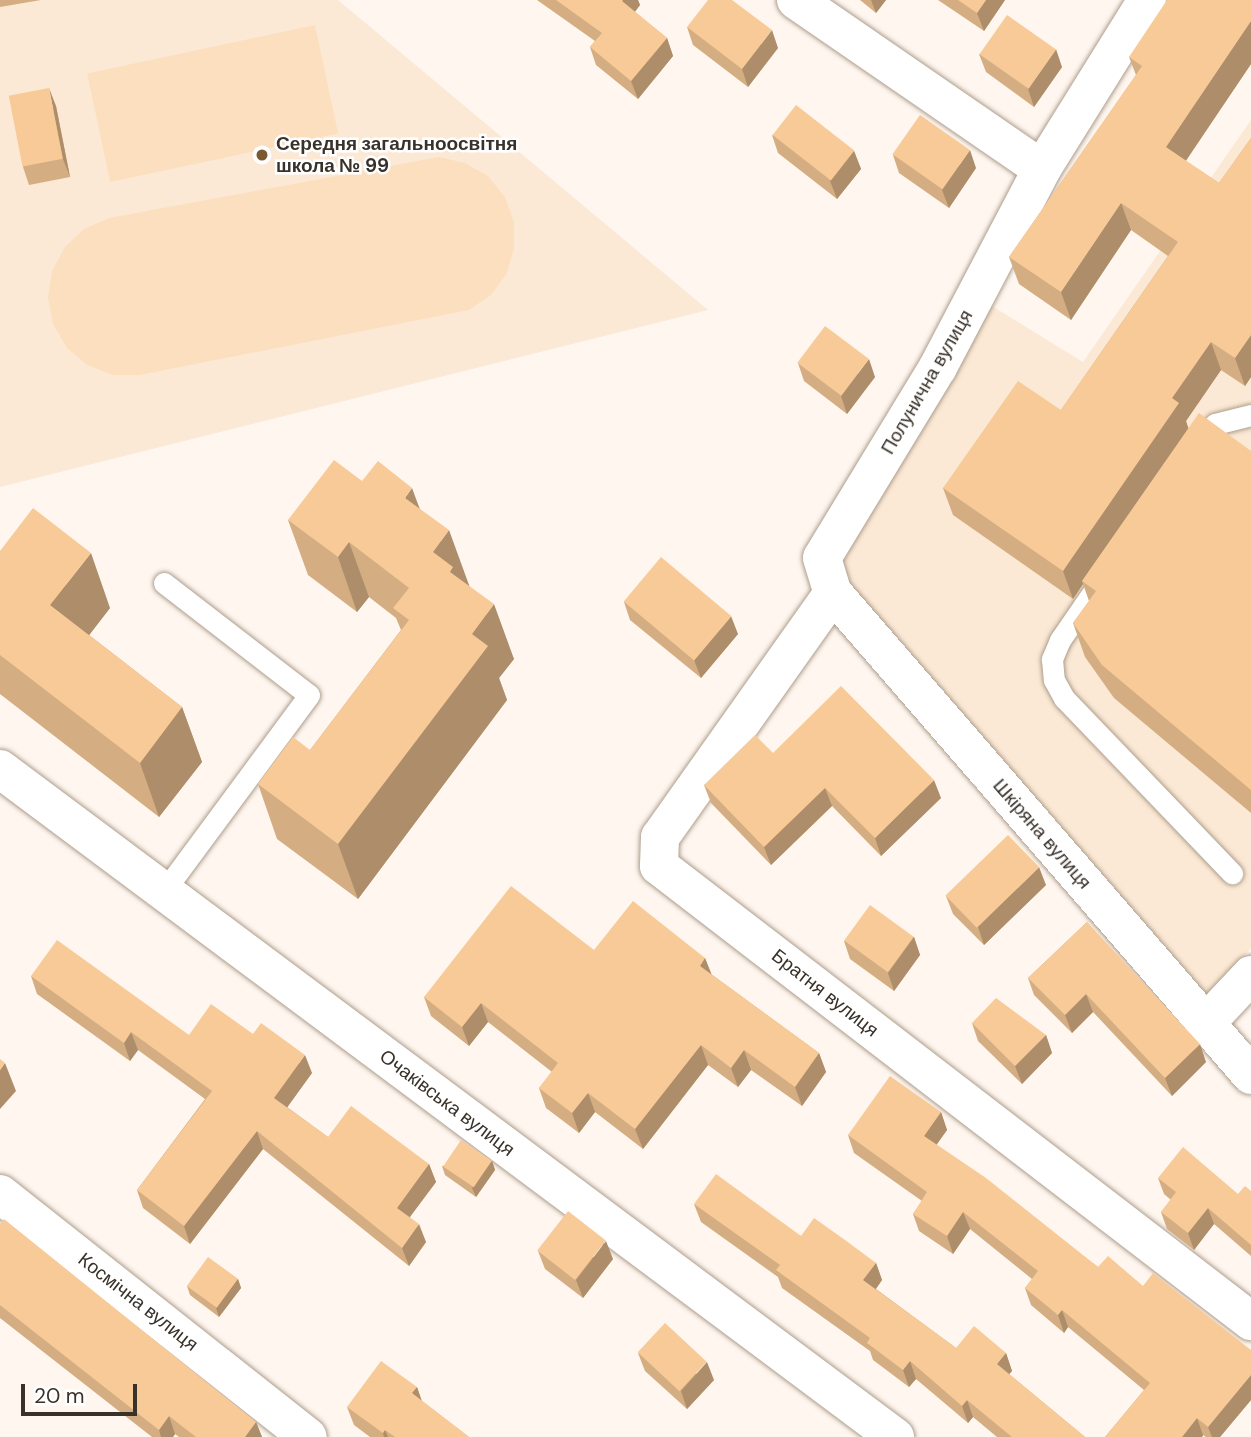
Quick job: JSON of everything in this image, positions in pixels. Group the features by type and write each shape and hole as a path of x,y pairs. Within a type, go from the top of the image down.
{"street":[{"path":"796,0 1042,169"},
{"name":"Полунична вулиця","path":"833,593 822,558 938,368 1042,169 1147,0"},
{"name":"Шкіряна вулиця","path":"833,593 1251,1075"},
{"name":"Братня вулиця","path":"833,593 660,837 659,866 1251,1321"},
{"name":"Очаківська вулиця","path":"0,769 895,1437"},
{"path":"1206,1023 1251,975"},
{"name":"Космічна вулиця","path":"0,1194 309,1437"}],"lane":[{"path":"1182,462 1205,431 1251,415"},
{"path":"1113,562 1060,640 1052,659 1054,680 1064,698 1232,873"},
{"path":"164,583 309,695 164,891"}],"shaded area":[{"name":"Середня загальноосвітня школа № 99","path":"0,0 338,0 708,310 0,487"},
{"path":"315,25 338,134 110,182 87,73"},
{"path":"1251,120 1251,948 1207,995 838,570 992,306 1083,362"},
{"path":"439,157 465,163 488,176 505,197 514,222 514,248 507,273 491,295 469,310 140,375 113,375 87,365 67,348 53,324 48,298 52,271 65,247 84,229 109,218"}],"building":[{"path":"556,0 623,0 667,38 631,81 590,47 602,33"},
{"path":"708,0 732,0 772,30 742,69 687,27"},
{"path":"958,0 986,0 977,13"},
{"path":"1167,0 1251,0 1251,21 1166,147 1219,183 1251,138 1251,335 1235,358 1211,342 1172,398 1179,403 1063,571 943,488 1018,381 1061,410 1178,242 1121,203 1061,292 1009,257 1142,66 1129,57"},
{"path":"1007,15 1056,49 1029,89 979,54"},
{"path":"49,88 63,159 22,167 9,96"},
{"path":"796,105 854,151 831,181 773,135"},
{"path":"920,115 970,150 942,189 892,154"},
{"path":"825,326 869,359 841,396 797,363"},
{"path":"1199,413 1251,451 1251,790 1102,665 1073,623 1096,591 1082,581"},
{"path":"334,460 362,481 378,461 412,488 405,498 449,530 433,552 453,567 450,572 494,604 472,634 488,646 338,844 258,784 293,737 310,750 409,620 393,608 409,588 349,542 338,557 288,520"},
{"path":"33,508 91,553 50,605 182,707 140,763 0,655 0,551"},
{"path":"661,557 731,616 694,661 624,601"},
{"path":"841,686 934,780 875,838 825,788 764,847 704,785 755,735 773,753"},
{"path":"1008,835 1039,867 977,928 945,895"},
{"path":"511,886 594,950 633,901 705,958 700,966 819,1053 795,1087 744,1050 731,1068 701,1045 635,1129 588,1093 572,1113 539,1088 558,1063 481,1003 462,1027 424,997"},
{"path":"870,905 914,937 888,972 844,941"},
{"path":"1087,922 1200,1044 1165,1078 1086,994 1065,1015 1028,978"},
{"path":"57,940 189,1035 211,1004 253,1034 261,1023 305,1055 274,1098 328,1137 351,1106 429,1164 397,1208 419,1224 402,1248 257,1131 184,1226 137,1190 212,1091 131,1032 124,1043 31,976"},
{"path":"996,998 1046,1035 1015,1066 972,1023"},
{"path":"890,1076 941,1112 924,1136 986,1178 1098,1267 1108,1256 1143,1286 1153,1273 1251,1350 1251,1375 1208,1427 1197,1418 1182,1437 1105,1437 1150,1383 1062,1310 1058,1315 1025,1288 1038,1271 963,1212 947,1236 913,1214 927,1192 848,1135"},
{"path":"461,1140 492,1161 474,1187 443,1167"},
{"path":"1183,1147 1238,1194 1245,1186 1251,1191 1251,1245 1208,1208 1188,1233 1161,1212 1176,1192 1158,1178"},
{"path":"716,1174 801,1236 814,1218 845,1240 876,1263 863,1280 956,1348 974,1326 1006,1353 997,1364 1085,1437 1012,1437 967,1400 962,1406 910,1361 903,1370 867,1343 870,1338 776,1270 780,1265 694,1204"},
{"path":"568,1211 606,1241 575,1280 537,1250"},
{"path":"4,1219 256,1422 245,1437 196,1437 169,1416 159,1430 0,1305 0,1224"},
{"path":"208,1257 238,1279 217,1308 187,1286"},
{"path":"665,1323 707,1362 679,1391 638,1352"},
{"path":"381,1361 417,1387 412,1393 469,1437 395,1437 385,1430 383,1433 347,1407"}],"place":[{"name":"Середня загальноосвітня школа № 99","path":"262,155"}]}
